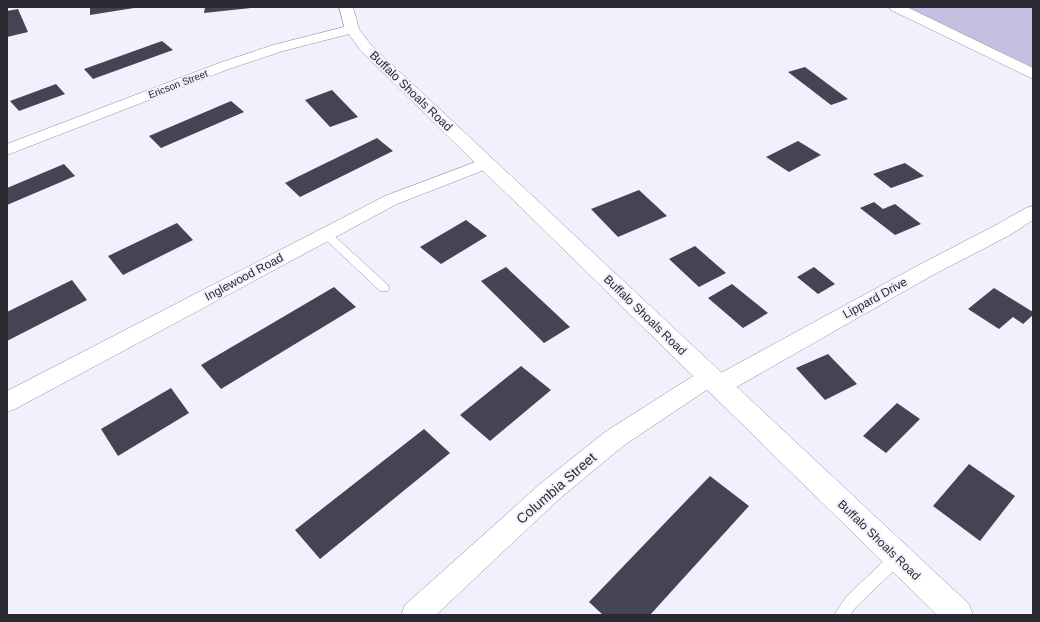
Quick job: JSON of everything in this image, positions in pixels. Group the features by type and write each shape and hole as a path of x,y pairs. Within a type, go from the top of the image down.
{"street":[{"name":"Buffalo Shoals Road","path":"346,7 352,29 366,48 958,615"},
{"path":"896,7 1033,74"},
{"name":"Ericson Street","path":"7,150 224,66 278,48 352,29"},
{"name":"Inglewood Road","path":"7,402 392,200 486,163"},
{"name":"Lippard Drive","path":"714,381 1033,212"},
{"name":"Columbia Street","path":"415,615 549,492 614,438 714,381"}],"lane":[{"path":"326,234 384,288"},
{"path":"841,615 851,602 898,557"}],"shaded area":[{"path":"896,7 1033,7 1033,74"}],"building":[{"path":"90,7 134,7 134,8 90,15"},
{"path":"205,7 251,7 251,8 204,13"},
{"path":"18,9 28,32 7,37 7,11"},
{"path":"162,41 173,50 93,79 84,69"},
{"path":"805,67 848,99 831,105 788,72"},
{"path":"56,84 65,94 19,111 10,101"},
{"path":"332,90 358,117 330,127 305,100"},
{"path":"231,101 244,112 161,148 149,136"},
{"path":"377,138 393,151 300,197 285,183"},
{"path":"798,141 821,155 789,172 766,157"},
{"path":"905,163 924,176 891,188 873,174"},
{"path":"64,164 75,176 7,205 7,188"},
{"path":"639,190 667,216 618,237 591,209"},
{"path":"874,202 883,209 895,204 921,224 895,235 860,208"},
{"path":"466,220 487,236 441,264 420,247"},
{"path":"177,223 193,240 123,275 108,256"},
{"path":"695,246 726,273 699,287 669,259"},
{"path":"506,267 570,327 544,343 481,281"},
{"path":"814,267 835,284 818,294 797,277"},
{"path":"72,280 87,300 7,341 7,312"},
{"path":"732,284 768,313 743,328 708,298"},
{"path":"334,287 356,307 221,389 201,365"},
{"path":"994,288 1033,312 1033,315 1023,324 1013,317 999,329 968,309"},
{"path":"828,354 857,384 825,400 796,368"},
{"path":"521,366 551,390 490,441 460,415"},
{"path":"171,388 189,413 118,456 101,429"},
{"path":"897,403 920,419 886,453 863,436"},
{"path":"424,429 450,453 320,559 295,530"},
{"path":"969,464 1015,496 980,541 933,506"},
{"path":"710,476 749,506 650,615 603,615 589,602"}]}
